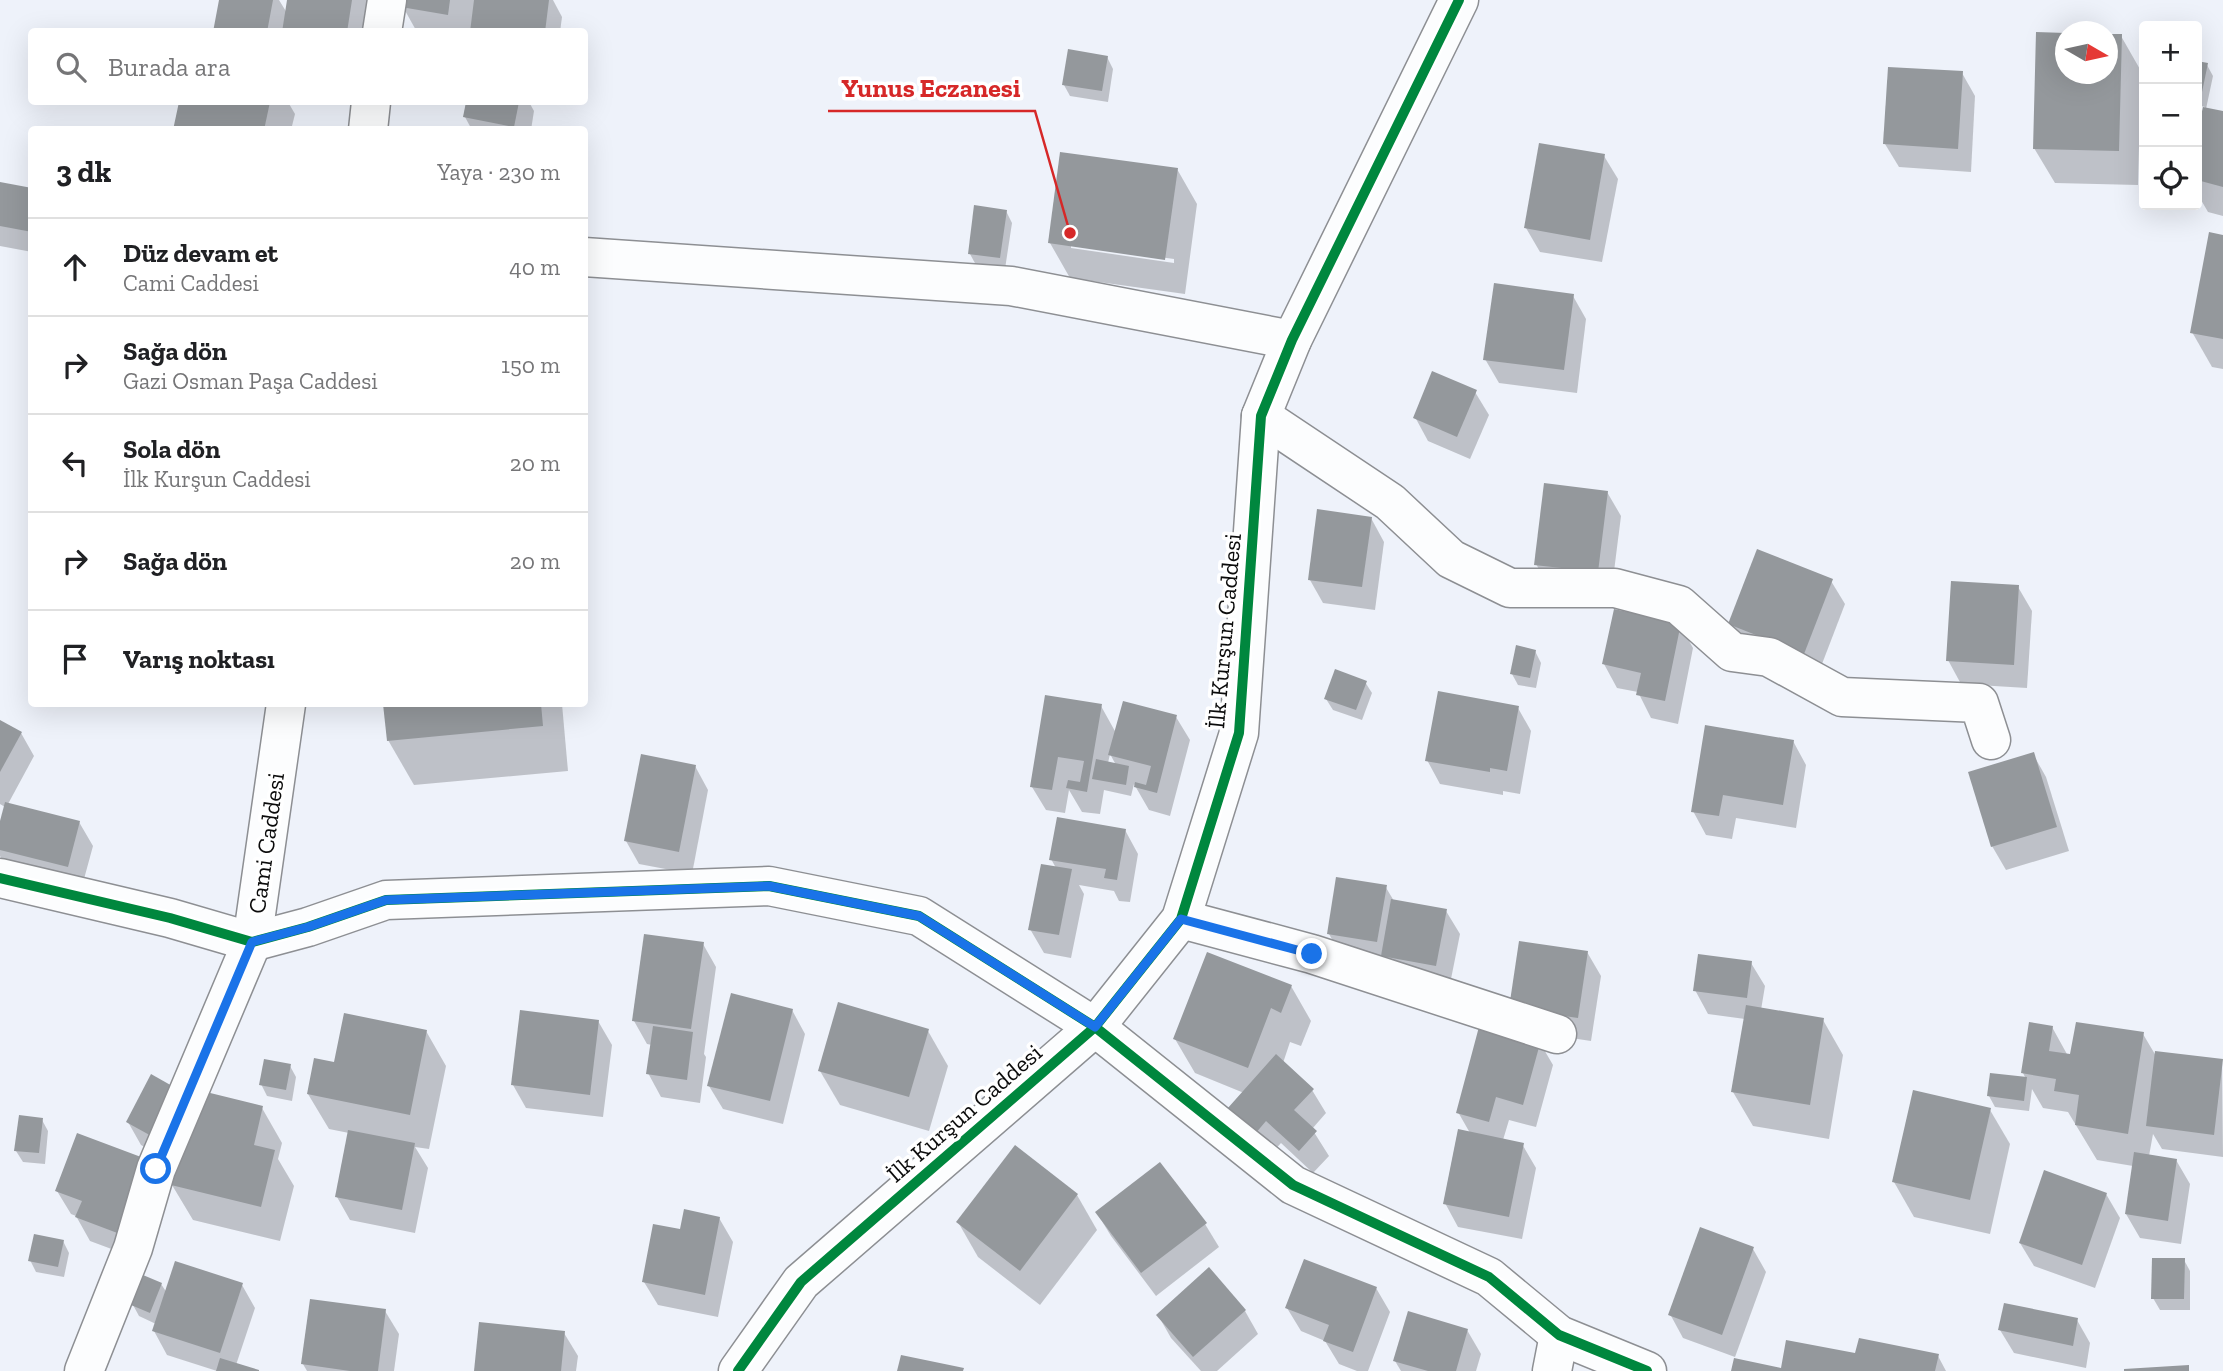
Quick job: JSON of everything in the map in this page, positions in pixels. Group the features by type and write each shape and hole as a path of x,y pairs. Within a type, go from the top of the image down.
{"street":[{"path":"383,28 387,0"},
{"name":"İlk Kurşun Caddesi","path":"738,1371 801,1282 1095,1027 1181,919 1239,733 1261,416 1292,340 1459,0"},
{"path":"368,126 371,105"},
{"path":"588,257 1011,286 1292,340"},
{"path":"1261,416 1390,502 1451,559 1510,588 1615,588 1679,605 1732,652 1769,657 1843,697 1979,703 1991,740"},
{"name":"Cami Caddesi","path":"84,1371 134,1248 156,1169 252,942 286,707"},
{"path":"0,878 170,918 252,942 308,927 386,900 769,886 919,916 1095,1027 1293,1185 1489,1277 1555,1353 1647,1371"},
{"path":"1181,919 1312,954 1557,1034"}],"building":[{"path":"219,0 273,0 268,28 214,28"},
{"path":"287,0 352,0 348,28 283,28"},
{"path":"402,0 450,0 448,15 401,7"},
{"path":"474,0 549,0 546,28 470,28"},
{"path":"2036,32 2055,33 2055,84 2118,84 2118,34 2122,34 2119,151 2033,149"},
{"path":"1068,49 1108,56 1102,91 1062,85"},
{"path":"2202,62 2208,63 2202,92"},
{"path":"1888,67 1963,71 1958,149 1883,144"},
{"path":"178,105 269,105 265,126 174,126"},
{"path":"465,105 518,105 514,126 463,117"},
{"path":"2203,107 2223,111 2223,187 2202,181"},
{"path":"1539,143 1605,154 1590,240 1524,228"},
{"path":"1060,152 1178,168 1165,260 1048,243"},
{"path":"0,182 28,187 28,231 0,226"},
{"path":"974,205 1007,210 1000,258 968,254"},
{"path":"2209,232 2223,235 2223,339 2190,333"},
{"path":"1494,283 1574,294 1564,370 1483,360"},
{"path":"1432,371 1477,390 1457,437 1413,418"},
{"path":"1544,483 1608,491 1598,572 1534,565"},
{"path":"1317,509 1372,517 1362,587 1308,580"},
{"path":"1757,549 1833,579 1804,654 1728,624"},
{"path":"1951,581 2019,585 2014,665 1946,661"},
{"path":"1614,609 1681,623 1665,701 1636,695 1641,673 1602,664"},
{"path":"1516,645 1536,650 1530,678 1510,674"},
{"path":"1335,669 1367,681 1356,710 1324,699"},
{"path":"1438,691 1519,706 1507,771 1490,768 1490,772 1425,761"},
{"path":"1045,695 1102,704 1087,792 1066,788 1068,780 1080,782 1084,761 1058,757 1052,790 1030,787"},
{"path":"1123,701 1177,715 1157,793 1134,787 1135,782 1146,785 1151,766 1108,755"},
{"path":"383,707 541,707 543,726 387,741"},
{"path":"0,720 22,732 0,772"},
{"path":"1705,725 1794,740 1783,805 1723,795 1719,816 1691,812"},
{"path":"2034,752 2057,827 1991,847 1968,772"},
{"path":"641,754 696,765 679,852 624,841"},
{"path":"1096,759 1129,766 1126,785 1092,779"},
{"path":"5,802 80,821 68,867 0,850 0,821"},
{"path":"1057,817 1126,829 1117,880 1104,878 1106,869 1049,860"},
{"path":"1041,864 1072,869 1059,935 1028,930"},
{"path":"1336,877 1387,885 1377,942 1327,934"},
{"path":"1391,899 1447,909 1436,966 1381,956"},
{"path":"644,934 704,942 691,1029 632,1021"},
{"path":"1519,941 1588,951 1578,1018 1509,1008"},
{"path":"1207,952 1292,985 1281,1013 1271,1008 1248,1068 1173,1039"},
{"path":"1698,954 1752,961 1747,998 1693,991"},
{"path":"731,993 793,1009 770,1101 707,1086"},
{"path":"838,1002 929,1029 909,1097 818,1071"},
{"path":"1746,1005 1824,1018 1810,1105 1731,1092"},
{"path":"520,1010 599,1020 590,1095 511,1085"},
{"path":"344,1013 427,1030 410,1115 307,1094 314,1058 334,1062"},
{"path":"2029,1022 2053,1026 2049,1051 2070,1054 2076,1022 2144,1032 2128,1134 2075,1125 2079,1095 2054,1091 2056,1079 2021,1073"},
{"path":"1480,1023 1541,1040 1523,1105 1496,1097 1489,1122 1456,1113"},
{"path":"653,1026 693,1032 687,1080 646,1074"},
{"path":"2155,1051 2223,1059 2214,1135 2146,1126"},
{"path":"1276,1054 1314,1089 1294,1110 1317,1131 1299,1151 1266,1121 1255,1134 1227,1109"},
{"path":"264,1059 291,1064 286,1090 259,1085"},
{"path":"1990,1073 2027,1077 2024,1101 1987,1096"},
{"path":"151,1074 181,1091 155,1138 126,1122"},
{"path":"194,1089 263,1106 254,1145 275,1150 261,1207 171,1185"},
{"path":"1913,1090 1991,1108 1970,1200 1892,1182"},
{"path":"19,1115 43,1118 39,1153 14,1151"},
{"path":"1458,1129 1524,1143 1509,1217 1443,1204"},
{"path":"348,1130 415,1143 402,1210 335,1197"},
{"path":"77,1133 149,1160 120,1234 75,1217 82,1201 55,1191"},
{"path":"1015,1145 1078,1194 1020,1271 956,1222"},
{"path":"2134,1152 2177,1159 2168,1221 2125,1214"},
{"path":"1160,1162 1207,1223 1141,1273 1095,1212"},
{"path":"2044,1170 2107,1193 2082,1265 2019,1243"},
{"path":"684,1209 720,1217 705,1295 642,1282 653,1224 680,1229"},
{"path":"1700,1227 1754,1247 1722,1335 1668,1315"},
{"path":"34,1234 64,1240 58,1267 28,1261"},
{"path":"2152,1258 2185,1258 2184,1299 2151,1299"},
{"path":"1304,1259 1377,1287 1353,1352 1323,1341 1329,1325 1285,1308"},
{"path":"175,1261 243,1283 220,1353 152,1331"},
{"path":"1209,1267 1246,1310 1193,1357 1156,1315"},
{"path":"143,1275 162,1283 150,1313 131,1305"},
{"path":"310,1299 386,1309 378,1371 350,1371 301,1364"},
{"path":"2004,1303 2078,1318 2073,1346 1998,1330"},
{"path":"1408,1311 1468,1329 1456,1371 1428,1371 1393,1361"},
{"path":"479,1322 565,1331 561,1371 474,1371"},
{"path":"1859,1338 1939,1354 1935,1371 1731,1371 1734,1358 1781,1368 1786,1340 1855,1353"},
{"path":"901,1355 964,1368 963,1371 897,1371"},
{"path":"220,1358 259,1370 259,1371 216,1371"},
{"path":"2189,1365 2189,1371 2124,1371 2124,1369"}],"cycle path":[{"path":"738,1371 801,1282 1095,1027 1181,919 1239,733 1261,416 1292,340 1459,0"},
{"path":"0,878 170,918 252,942 308,927 386,900 769,886 919,916 1095,1027 1293,1185 1489,1277 1559,1335 1647,1371"}],"place":[{"name":"Yunus Eczanesi","path":"1070,233"}],"route":[{"path":"156,1169 252,942 308,927 386,900 769,886 919,916 1095,1027 1181,919 1312,954"}]}
